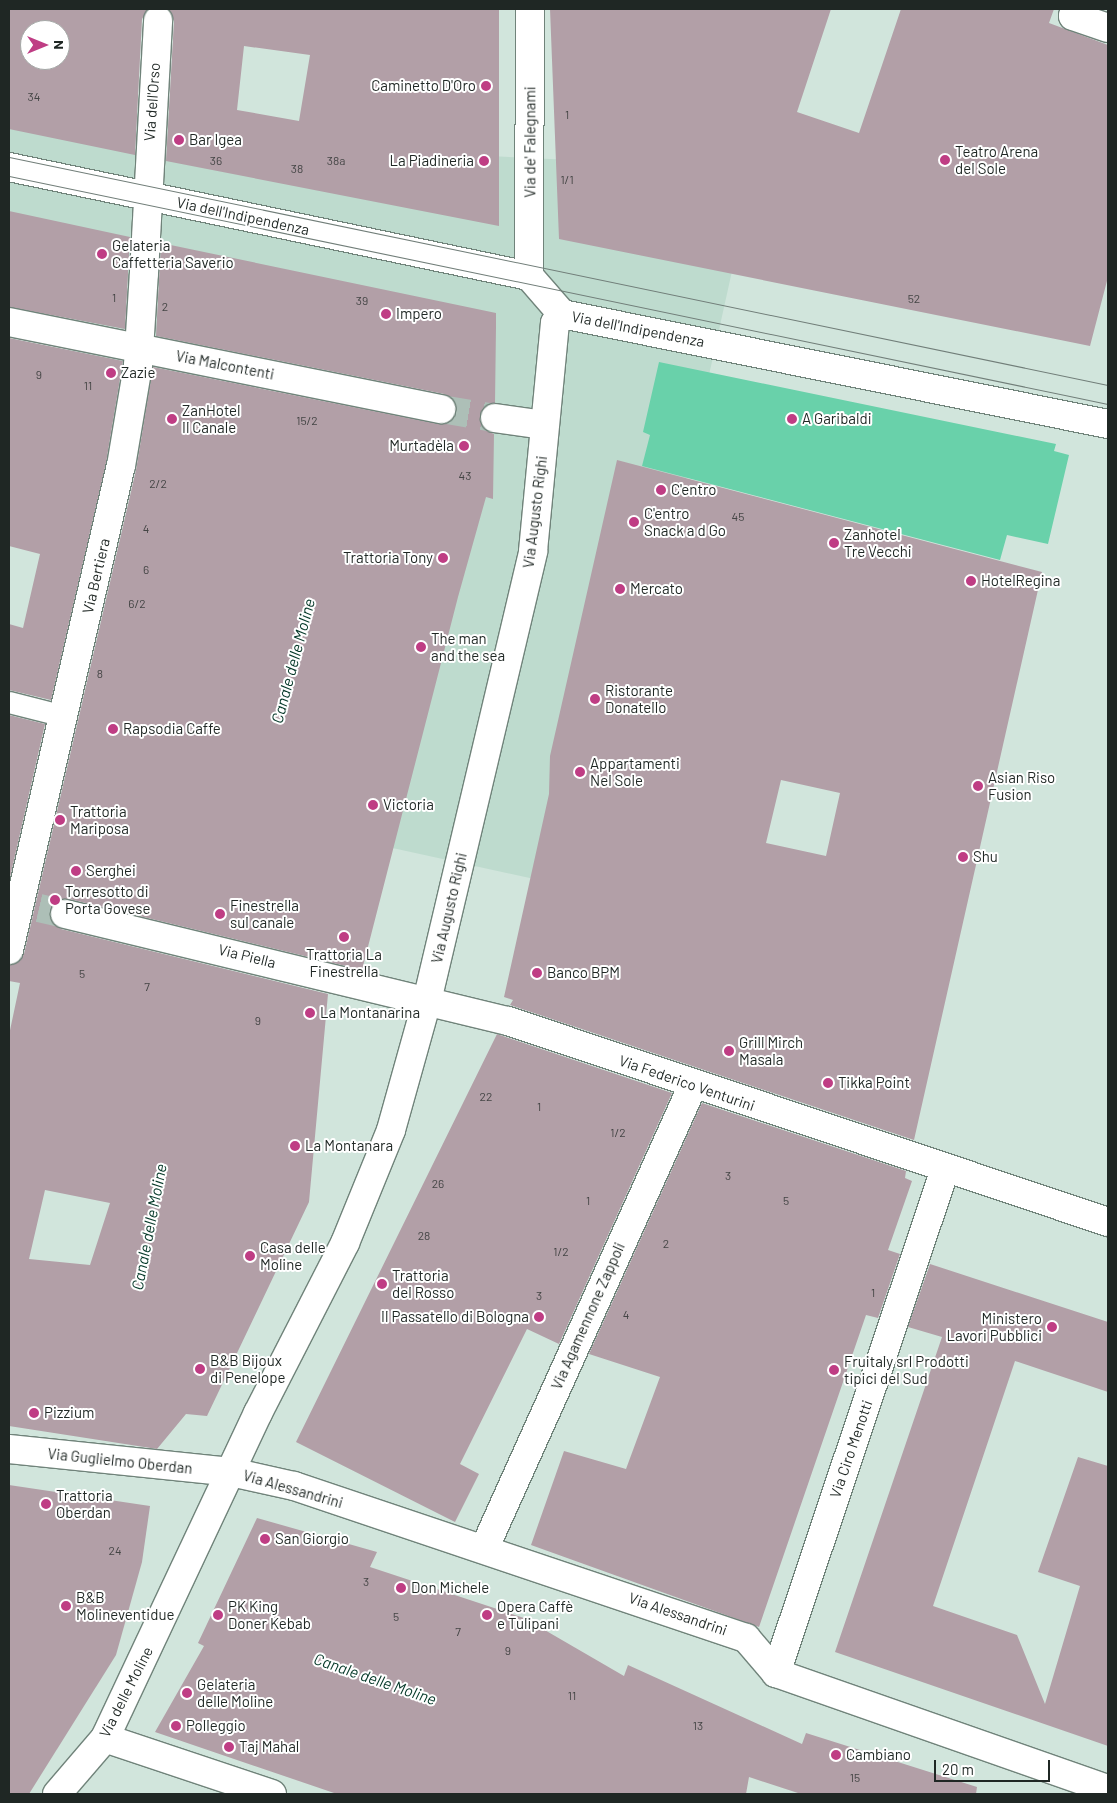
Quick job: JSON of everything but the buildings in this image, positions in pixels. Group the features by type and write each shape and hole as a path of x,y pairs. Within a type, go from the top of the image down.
{"street":[{"name":"Via de' Falegnami","path":"529,276 530,9"},
{"path":"1076,9 1073,16 1108,28"},
{"name":"Via dell'Orso","path":"148,196 159,14"},
{"name":"Via dell'Indipendenza","path":"9,167 529,276 562,314 1108,424"},
{"name":"Via Bertiera","path":"9,950 33,907 64,716 121,466 140,348 148,196"},
{"name":"Via Augusto Righi","path":"231,1472 370,1186 410,1068 533,551 552,338 562,314"},
{"name":"Via Malcontenti","path":"9,322 442,409"},
{"path":"495,418 544,425"},
{"name":"Via Piella","path":"33,907 427,1001"},
{"name":"Via Federico Venturini","path":"427,1001 508,1021 693,1085 1108,1222"},
{"name":"Via Agamennone Zappoli","path":"485,1547 693,1085"},
{"name":"Via Ciro Menotti","path":"776,1672 945,1169"},
{"name":"Via Guglielmo Oberdan","path":"9,1449 231,1472"},
{"name":"Via Alessandrini","path":"231,1472 294,1486 485,1547 746,1638 776,1672 1108,1789"},
{"name":"Via delle Moline","path":"57,1794 105,1738 231,1472"},
{"path":"105,1738 272,1794"}],"lane":[{"path":"9,702 64,716"}],"shaded area":[{"path":"9,86 406,152 593,161 742,226 682,497 562,885 356,840 458,374 213,323 190,441 63,409 74,296 9,281"}],"green space":[{"path":"659,362 1056,444 1054,451 1069,455 1048,544 1007,535 1000,560 642,466 650,435 643,432"}],"tunnel":[{"path":"441,409 495,418"},
{"path":"39,908 65,914"}],"tram line":[{"path":"9,157 1108,385"},
{"path":"9,176 1108,404"}],"place":[{"name":"Caminetto D'Oro","path":"486,86"},
{"name":"Bar Igea","path":"179,140"},
{"name":"Teatro Arena del Sole","path":"945,160"},
{"name":"La Piadineria","path":"484,161"},
{"name":"Gelateria Caffetteria Saverio","path":"102,254"},
{"name":"Impero","path":"386,314"},
{"name":"Zazie","path":"111,373"},
{"name":"ZanHotel Il Canale","path":"172,419"},
{"name":"A Garibaldi","path":"792,419"},
{"name":"Murtadèla","path":"464,446"},
{"name":"C'entro","path":"661,490"},
{"name":"C'entro Snack a d Go","path":"634,522"},
{"name":"Zanhotel Tre Vecchi","path":"834,543"},
{"name":"Trattoria Tony","path":"443,558"},
{"name":"HotelRegina","path":"971,581"},
{"name":"Mercato","path":"620,589"},
{"name":"The man and the sea","path":"421,647"},
{"name":"Ristorante Donatello","path":"595,699"},
{"name":"Rapsodia Caffe","path":"113,729"},
{"name":"Appartamenti Nel Sole","path":"580,772"},
{"name":"Asian Riso Fusion","path":"978,786"},
{"name":"Victoria","path":"373,805"},
{"name":"Trattoria Mariposa","path":"60,820"},
{"name":"Shu","path":"963,857"},
{"name":"Serghei","path":"76,871"},
{"name":"Torresotto di Porta Govese","path":"55,900"},
{"name":"Finestrella sul canale","path":"220,914"},
{"name":"Trattoria La Finestrella","path":"344,937"},
{"name":"Banco BPM","path":"537,973"},
{"name":"La Montanarina","path":"310,1013"},
{"name":"Grill Mirch Masala","path":"729,1051"},
{"name":"Tikka Point","path":"828,1083"},
{"name":"La Montanara","path":"295,1146"},
{"name":"Casa delle Moline","path":"250,1256"},
{"name":"Trattoria del Rosso","path":"382,1284"},
{"name":"Il Passatello di Bologna","path":"539,1317"},
{"name":"Ministero Lavori Pubblici","path":"1052,1327"},
{"name":"B&B Bijoux di Penelope","path":"200,1369"},
{"name":"Fruitaly srl Prodotti tipici del Sud","path":"834,1370"},
{"name":"Pizzium","path":"34,1413"},
{"name":"Trattoria Oberdan","path":"46,1504"},
{"name":"San Giorgio","path":"265,1539"},
{"name":"Don Michele","path":"401,1588"},
{"name":"B&B Molineventidue","path":"66,1606"},
{"name":"PK King Doner Kebab","path":"218,1615"},
{"name":"Opera Caffè e Tulipani","path":"487,1615"},
{"name":"Gelateria delle Moline","path":"187,1693"},
{"name":"Polleggio","path":"176,1726"},
{"name":"Taj Mahal","path":"229,1747"},
{"name":"Cambiano","path":"836,1755"}],"water label":[{"name":"Canale delle Moline","path":"293,661"},
{"name":"Canale delle Moline","path":"149,1227"},
{"name":"Canale delle Moline","path":"375,1679"}]}
